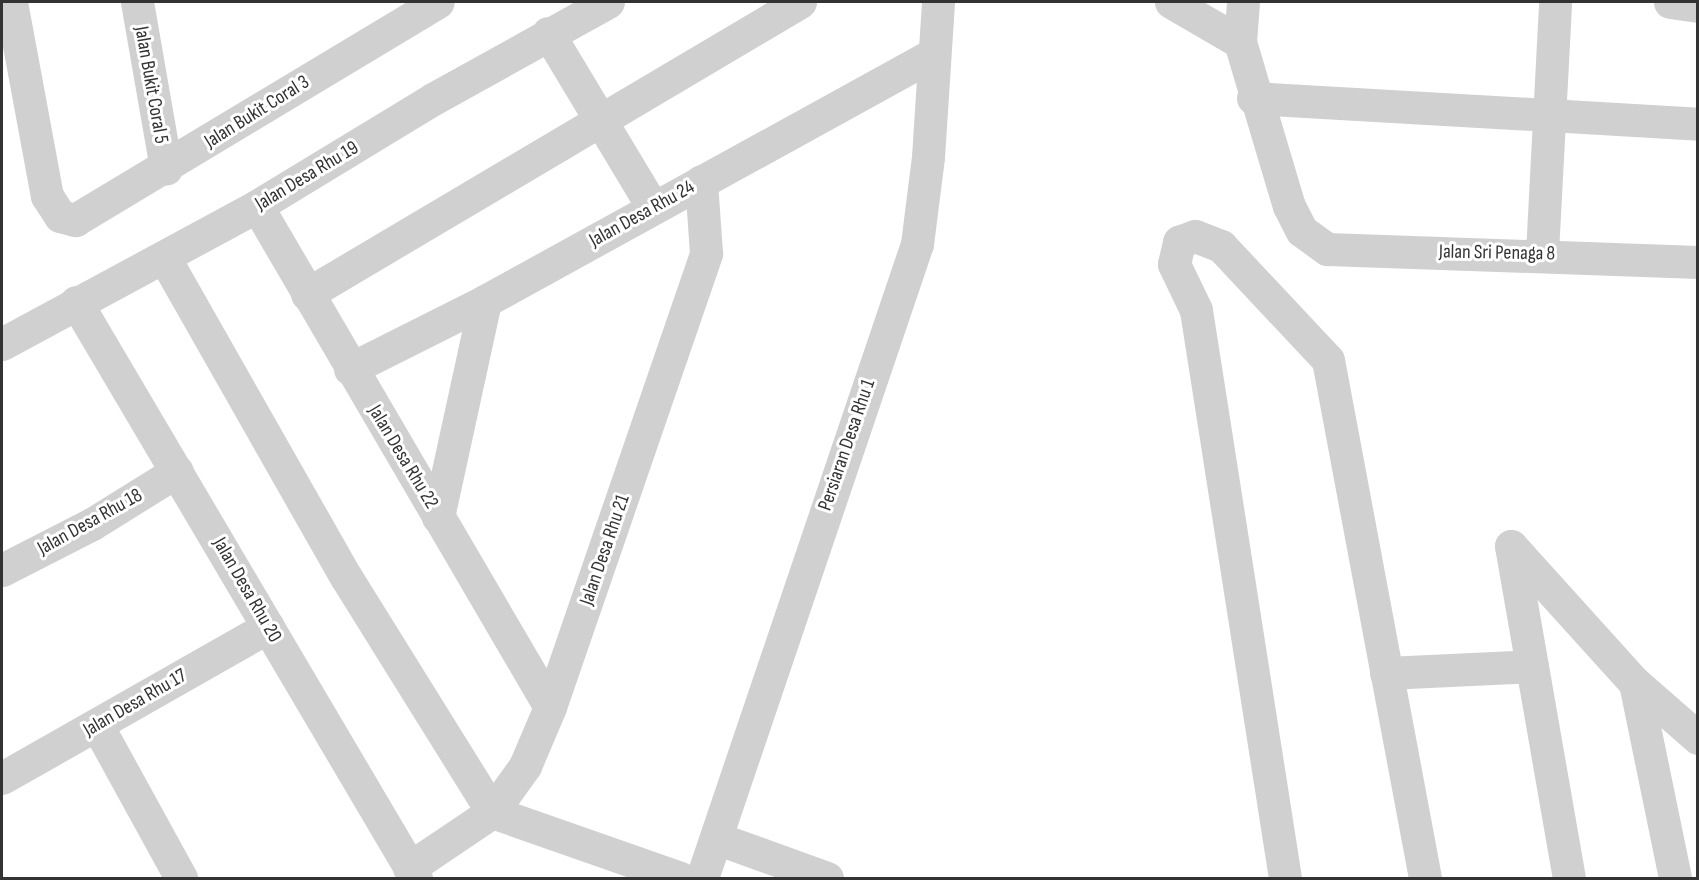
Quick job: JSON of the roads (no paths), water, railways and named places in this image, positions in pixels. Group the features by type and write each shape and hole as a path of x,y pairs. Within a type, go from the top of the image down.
{"street":[{"name":"Jalan Bukit Coral 3","path":"11,2 47,196 60,216 75,220 166,169 384,16 438,2"},
{"name":"Jalan Bukit Coral 5","path":"137,2 166,169"},
{"name":"Jalan Desa Rhu 19","path":"2,344 257,206 548,33 608,2"},
{"path":"307,294 601,117 800,2"},
{"name":"Persiaran Desa Rhu 1","path":"702,879 916,244 928,157 932,55 938,2"},
{"path":"1171,2 1240,42"},
{"path":"1243,2 1240,42 1253,98 1547,118 1698,124"},
{"path":"1542,253 1547,118 1555,2"},
{"path":"1670,2 1698,6"},
{"path":"548,33 601,117 653,208"},
{"name":"Jalan Desa Rhu 24","path":"350,369 485,301 701,180 932,55"},
{"name":"Jalan Sri Penaga 8","path":"1253,98 1302,231 1327,249 1542,253 1698,262"},
{"name":"Jalan Desa Rhu 21","path":"412,873 492,812 525,766 550,707 706,253 701,180"},
{"name":"Jalan Desa Rhu 22","path":"257,206 350,369 550,707"},
{"path":"1285,879 1196,310 1174,264 1179,242 1195,236 1221,246 1328,360 1425,879"},
{"path":"164,257 346,577 492,812 680,879"},
{"path":"438,517 485,301"},
{"name":"Jalan Desa Rhu 20","path":"75,303 177,471 412,873"},
{"name":"Jalan Desa Rhu 18","path":"2,570 92,524 177,471"},
{"path":"1569,879 1511,546 1635,683 1698,738"},
{"name":"Jalan Desa Rhu 17","path":"2,777 268,627"},
{"path":"1386,673 1532,666"},
{"path":"1635,683 1682,876"},
{"path":"97,725 181,879"},
{"path":"716,838 828,879"}]}
